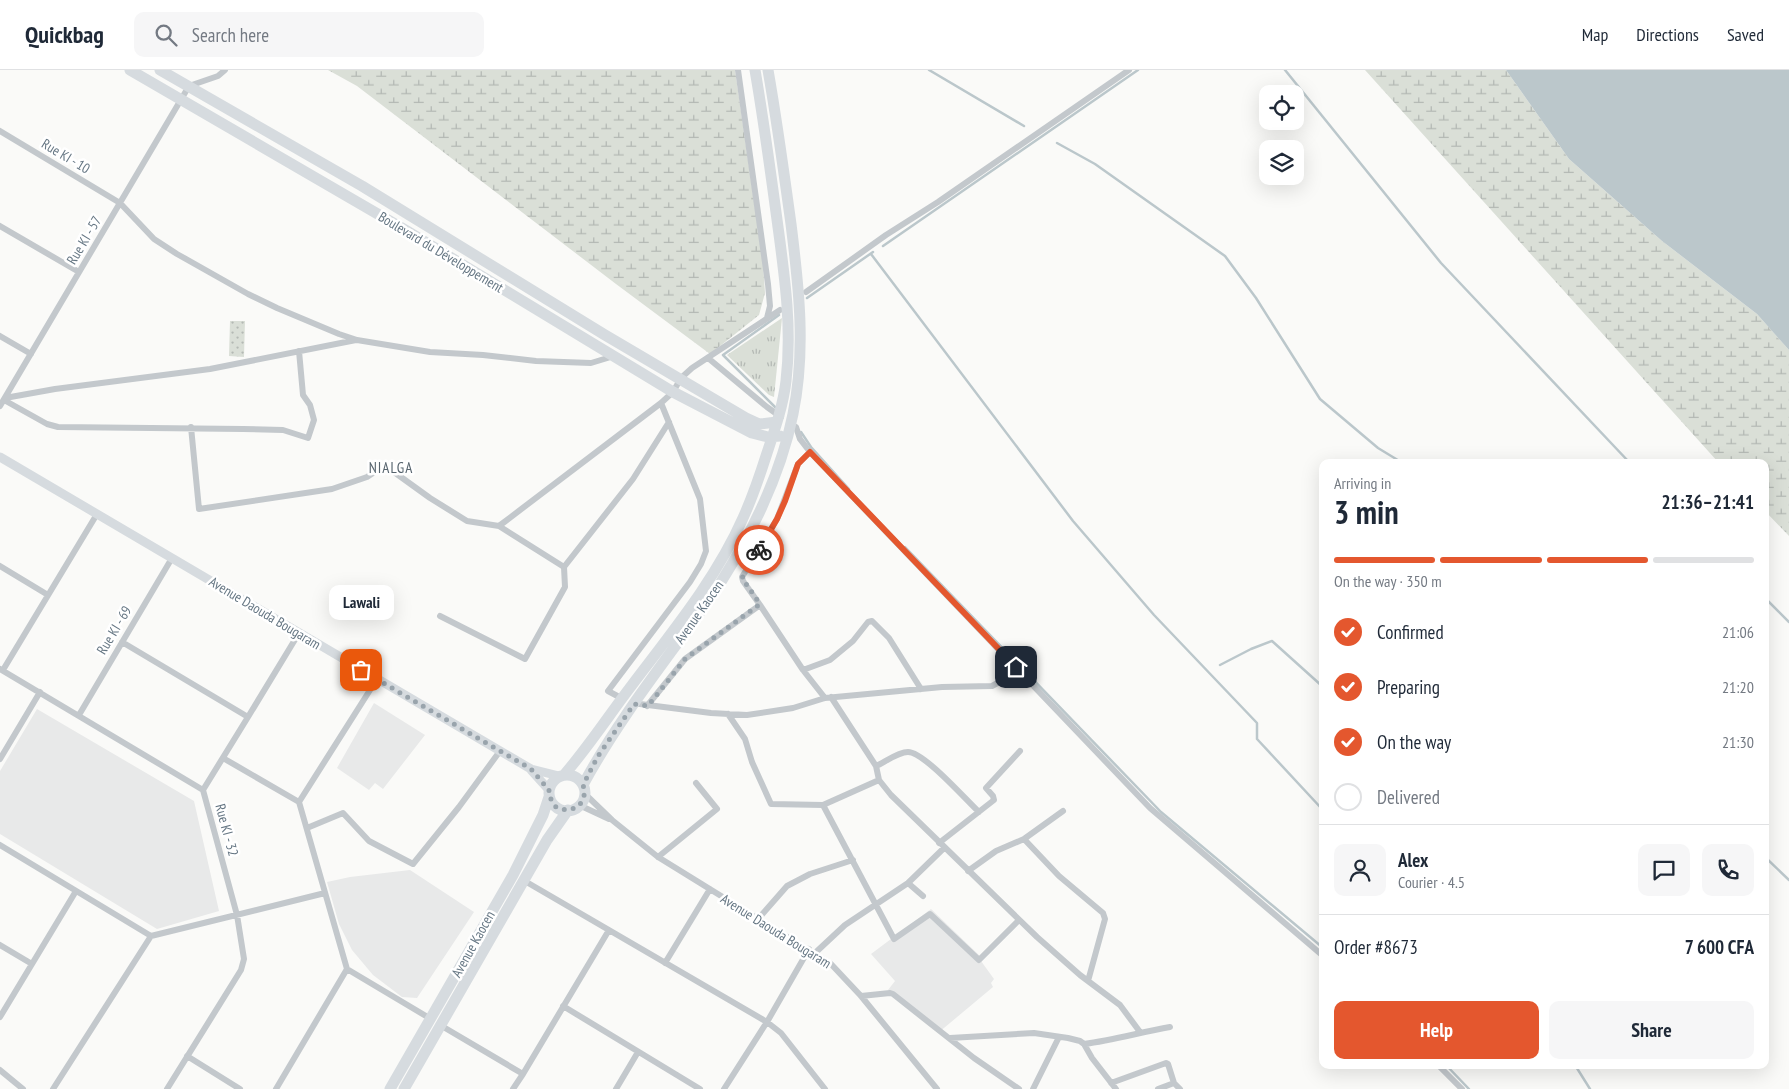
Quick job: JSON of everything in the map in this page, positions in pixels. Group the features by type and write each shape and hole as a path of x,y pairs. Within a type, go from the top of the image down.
{"highway":[{"name":"Boulevard du Développement","path":"130,70 407,231 672,392 752,433 773,437"},
{"name":"Boulevard du Développement","path":"160,70 362,186 578,318 756,423 778,422"},
{"name":"Avenue Kaocen","path":"562,776 588,748 622,699 693,605 720,561 743,519 759,481 778,422 786,382 788,301 768,150 755,70"},
{"name":"Avenue Kaocen","path":"584,789 598,756 721,582 772,484 786,447 800,359 800,299 780,143 768,70"},
{"path":"532,308 540,295"},
{"path":"571,330 578,318"},
{"path":"773,437 784,434 791,423"},
{"path":"752,433 761,446 764,463"},
{"path":"562,776 575,777 584,789 579,806 568,810 556,807 549,793 554,780 562,776"},
{"name":"Avenue Kaocen","path":"404,1089 436,1022 543,816 549,793"},
{"name":"Avenue Kaocen","path":"390,1089 436,1022 547,840 568,810"}],"street":[{"path":"189,86 218,76 225,70"},
{"path":"738,70 768,284 770,306 767,318"},
{"path":"806,292 886,235 938,202 1129,70"},
{"name":"Rue KI - 57","path":"0,406 189,86"},
{"name":"Rue KI - 10","path":"0,131 120,203 154,239 222,280 277,308 357,340"},
{"path":"0,226 79,272"},
{"path":"499,526 661,403 672,392 681,378 692,368 780,310"},
{"path":"0,336 30,354"},
{"path":"4,399 55,389 210,369 357,340 430,352 566,363 591,363 614,356"},
{"path":"4,399 47,424 58,427 284,430 309,438 314,420 310,405 303,395 299,351"},
{"path":"708,358 767,407 796,428 800,439 810,452 1150,808 1319,952"},
{"path":"661,403 700,499 706,551 701,564 690,582 608,691 634,704 728,714 747,714 793,708 828,697 920,689 992,686 1003,680"},
{"path":"440,616 525,659 565,587 564,568 633,479 669,422"},
{"path":"191,428 199,509 332,489 367,477 382,467 387,467 467,522 499,526 564,568"},
{"path":"810,452 798,464 777,519 742,577 743,581 803,670 828,697 876,766 880,780 891,795 1020,920 1088,981 1120,1005 1140,1032"},
{"name":"Avenue Daouda Bougaram","path":"0,457 500,752 531,769 562,776"},
{"path":"1,670 97,514"},
{"name":"Rue KI - 69","path":"78,715 172,558"},
{"path":"0,566 48,595"},
{"path":"648,706 685,659 760,604"},
{"path":"803,670 830,660 853,641 868,622 872,621 889,638 920,689"},
{"path":"203,790 299,633"},
{"path":"122,642 248,717"},
{"name":"Rue KI - 32","path":"1,670 203,790 237,915 244,960 167,1089"},
{"path":"299,802 377,679"},
{"path":"0,759 40,692"},
{"path":"728,714 745,739 752,762 771,804 823,805 880,780"},
{"path":"939,843 994,800 986,788 1020,751"},
{"path":"307,828 343,813 368,841 413,864 500,752"},
{"path":"876,766 905,752 913,753 937,770 978,812"},
{"path":"223,758 299,802 347,969 522,1074"},
{"name":"Avenue Daouda Bougaram","path":"531,769 549,793"},
{"path":"658,857 717,809 696,783"},
{"name":"Avenue Daouda Bougaram","path":"584,789 612,820 658,857 832,964 861,996 937,1089"},
{"path":"823,805 894,939 930,914 979,960 1020,920"},
{"name":"Avenue Daouda Bougaram","path":"579,806 612,820"},
{"path":"968,871 996,851 1024,839 1063,811"},
{"path":"1024,839 1059,876 1103,913 1105,919 1088,981"},
{"path":"0,845 151,936"},
{"path":"724,1089 812,951 845,925 908,883 944,848"},
{"path":"758,919 787,886 810,874 853,860"},
{"path":"523,880 767,1022 781,1033 825,1089"},
{"path":"908,883 924,896"},
{"path":"665,963 710,889"},
{"path":"0,1017 76,891"},
{"path":"53,1089 151,936 325,893"},
{"path":"514,1089 609,930"},
{"path":"0,945 32,964"},
{"path":"276,1089 347,969"},
{"path":"861,996 894,994 974,1058 1019,1089"},
{"path":"563,1006 700,1089"},
{"path":"1084,1044 1115,1040 1140,1032 1170,1027"},
{"path":"950,1038 1032,1033 1080,1041 1116,1089"},
{"path":"1033,1089 1059,1037"},
{"path":"616,1089 638,1052"},
{"path":"187,1056 240,1089"},
{"path":"1111,1083 1166,1063 1174,1083 1180,1089"},
{"path":"1442,1069 1462,1089"},
{"path":"0,1070 23,1089"},
{"path":"1158,1089 1174,1083"}],"shaded area":[{"path":"1506,70 1789,70 1789,350 1757,314 1662,241 1569,159"},
{"path":"374,703 425,735 383,789 375,783 369,790 337,768"},
{"path":"37,709 194,801 219,911 157,929 0,834 0,771"},
{"path":"410,870 474,912 417,998 402,997 373,975 352,950 339,924 327,882 350,877"},
{"path":"931,909 981,957 981,961 994,979 991,983 993,987 938,1033 888,990 895,981 871,954"}],"green space":[{"path":"328,70 735,70 763,264 765,293 759,315 710,354 357,86"},
{"path":"1365,70 1506,70 1569,159 1662,241 1757,314 1789,350 1789,536 1769,515 1769,459 1715,459"},
{"path":"782,318 774,397 769,395 727,355"},
{"path":"230,321 245,321 244,357 229,356"}],"waterway":[{"path":"929,70 1024,126"},
{"path":"883,246 1138,70"},
{"path":"1285,70 1441,263 1626,459"},
{"path":"1057,143 1095,164 1225,256 1256,298 1320,399 1378,448 1396,459"},
{"path":"807,298 873,252"},
{"path":"871,254 1073,521 1154,615 1257,723 1257,739 1319,806"},
{"path":"778,410 723,355 779,315"},
{"path":"801,432 811,447 849,489"},
{"path":"905,547 1161,812 1319,944"},
{"path":"1769,602 1789,622"},
{"path":"1220,665 1251,649 1272,641 1319,683"},
{"path":"1769,861 1789,880"},
{"path":"1450,1069 1469,1089"},
{"path":"1578,1069 1590,1089"}],"way so far":[{"path":"361,670 531,769 549,790 549,796 556,807 562,810 574,809 582,801 584,796 583,785 598,756 634,704 648,706 672,673 685,659 760,604 742,578 759,550"}],"place":[{"name":"Lawali","path":"361,670"}],"district":[{"name":"NIALGA","path":"391,468"}],"route":[{"path":"759,550 777,519 798,464 810,452 1016,667"}]}
